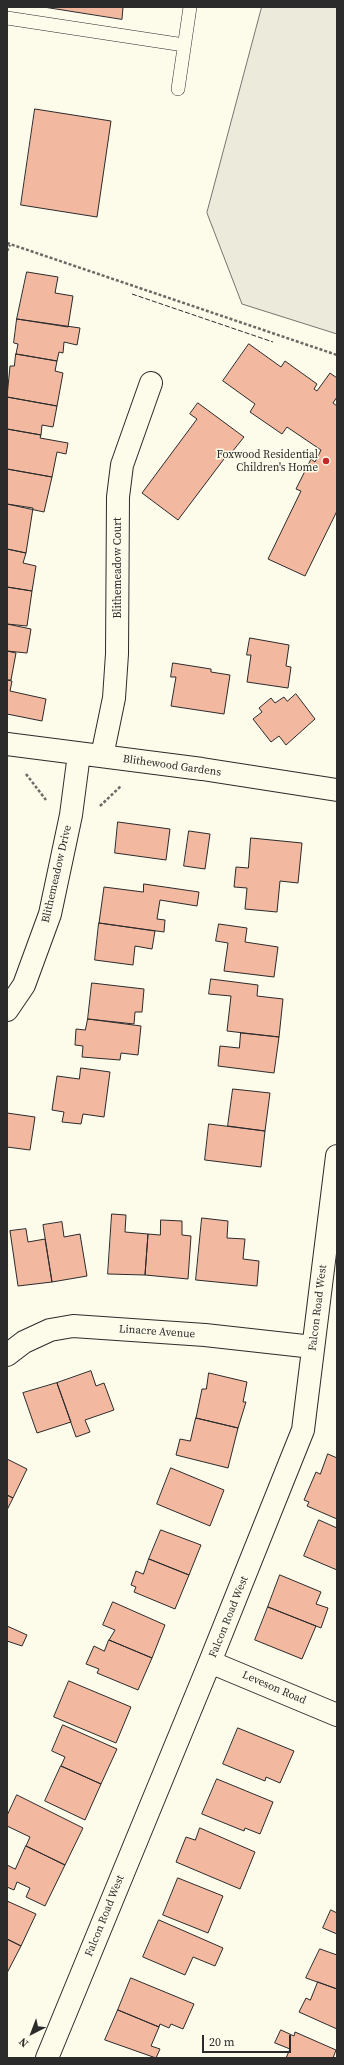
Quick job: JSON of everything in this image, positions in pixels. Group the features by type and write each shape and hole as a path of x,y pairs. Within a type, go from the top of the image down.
{"street":[{"name":"Blithemeadow Court","path":"102,756 114,698 117,654 118,497 122,465 151,383"},
{"name":"Blithewood Gardens","path":"7,744 102,756 337,790"},
{"name":"Blithemeadow Drive","path":"7,1010 24,985 50,914 71,815 79,754"},
{"name":"Falcon Road West","path":"47,2058 210,1662 303,1430 337,1156"},
{"name":"Linacre Avenue","path":"7,1355 24,1342 50,1330 73,1326 205,1335 314,1347"},
{"name":"Leveson Road","path":"210,1662 337,1715"}],"lane":[{"path":"178,89 190,7"},
{"path":"7,18 184,45"}],"path":[{"path":"7,251 9,244 337,355"}],"shaded area":[{"path":"262,7 337,7 337,334 242,304 207,213"}],"building":[{"path":"44,7 123,7 122,19"},
{"path":"35,109 111,121 97,217 21,205"},
{"path":"27,272 58,277 55,293 73,296 68,327 17,319"},
{"path":"17,319 80,328 77,345 64,342 63,353 59,352 57,361 16,354 18,344 14,343"},
{"name":"Foxwood Residential Children's Home","path":"249,344 281,367 285,361 317,384 314,389 317,391 330,373 337,378 337,397 333,403 337,406 337,511 305,576 268,559 301,491 296,489 311,459 315,462 321,450 287,427 282,434 250,412 255,404 223,381"},
{"path":"16,354 57,361 55,371 63,373 57,406 7,397 10,366 14,366"},
{"path":"7,397 57,406 53,427 42,425 41,435 7,429"},
{"path":"198,403 244,437 232,452 230,451 178,520 142,493 197,419 190,414"},
{"path":"7,429 41,435 40,438 68,443 66,454 57,452 52,477 7,469"},
{"path":"7,469 52,477 44,512 7,504"},
{"path":"7,504 33,508 26,553 7,549"},
{"path":"7,549 26,553 23,563 36,566 32,591 7,587"},
{"path":"7,587 32,591 27,626 7,624"},
{"path":"7,624 31,629 27,653 7,651"},
{"path":"250,638 289,645 286,666 291,667 288,688 247,682 251,655 247,655"},
{"path":"7,651 16,653 11,680 7,680"},
{"path":"173,663 211,669 211,672 230,675 224,714 171,706 176,677 171,677"},
{"path":"7,680 12,681 10,691 46,699 42,721 7,714"},
{"path":"296,694 315,719 286,745 279,736 271,742 253,719 262,712 259,708 271,698 275,703 284,697 287,701"},
{"path":"118,822 170,829 166,860 115,853"},
{"path":"189,831 210,834 205,869 184,866"},
{"path":"251,838 302,843 298,883 280,881 277,912 245,909 247,888 234,887 236,867 248,868"},
{"path":"144,884 199,892 197,906 160,900 157,919 165,920 164,932 99,923 104,887 143,892"},
{"path":"99,923 155,931 152,949 135,946 133,965 95,960"},
{"path":"219,924 247,928 245,942 278,947 274,977 224,971 228,943 216,941"},
{"path":"211,979 258,985 257,996 283,999 279,1037 227,1031 231,996 209,994"},
{"path":"92,983 144,989 142,1012 135,1012 134,1024 88,1019"},
{"path":"88,1019 141,1026 138,1055 121,1053 120,1060 82,1057 83,1046 75,1045 76,1029 85,1030"},
{"path":"241,1033 279,1037 274,1073 218,1066 220,1046 239,1048"},
{"path":"81,1068 110,1072 104,1117 83,1114 81,1124 62,1122 64,1112 52,1110 57,1076 79,1079"},
{"path":"233,1089 270,1093 265,1131 228,1126"},
{"path":"7,1113 35,1117 30,1150 7,1147"},
{"path":"209,1124 265,1131 261,1167 205,1160"},
{"path":"112,1214 126,1215 125,1232 148,1234 145,1275 108,1274"},
{"path":"202,1218 228,1221 227,1238 245,1239 243,1259 259,1261 257,1286 196,1280"},
{"path":"161,1220 182,1221 182,1235 191,1236 188,1279 145,1275 148,1234 160,1235"},
{"path":"62,1222 64,1237 80,1234 87,1276 52,1282 43,1225"},
{"path":"26,1229 28,1242 45,1239 52,1282 18,1286 10,1231"},
{"path":"91,1371 96,1386 104,1383 114,1410 85,1420 90,1432 76,1437 57,1383"},
{"path":"209,1373 247,1382 243,1402 246,1402 238,1428 196,1418 202,1389 206,1389"},
{"path":"57,1383 71,1422 37,1433 23,1393"},
{"path":"196,1418 238,1428 228,1468 176,1455 180,1439 190,1441"},
{"path":"328,1454 337,1458 337,1519 307,1506 309,1502 304,1500 316,1472 320,1474"},
{"path":"7,1459 27,1469 13,1498 7,1495"},
{"path":"171,1468 224,1490 210,1526 157,1504"},
{"path":"7,1495 13,1498 7,1510"},
{"path":"319,1520 337,1528 337,1570 304,1556"},
{"path":"161,1530 201,1545 189,1575 149,1559"},
{"path":"149,1559 189,1575 175,1609 134,1592 136,1587 131,1585 136,1571 143,1574"},
{"path":"280,1575 321,1592 316,1604 328,1608 321,1628 268,1607"},
{"path":"113,1602 165,1625 152,1658 109,1640 115,1630 103,1625"},
{"path":"268,1607 316,1626 302,1659 255,1640"},
{"path":"7,1626 27,1635 22,1646 7,1641"},
{"path":"109,1640 152,1658 138,1690 97,1673 99,1669 86,1664 94,1646 104,1651"},
{"path":"69,1681 131,1707 116,1743 54,1717"},
{"path":"63,1725 117,1749 101,1784 61,1766 65,1757 52,1751"},
{"path":"238,1728 294,1751 280,1783 266,1777 265,1781 223,1764"},
{"path":"61,1766 101,1784 85,1820 45,1801"},
{"path":"217,1779 273,1802 260,1834 245,1828 244,1831 202,1814"},
{"path":"17,1795 83,1828 65,1865 26,1846 30,1837 7,1826 7,1816"},
{"path":"200,1828 255,1852 240,1889 176,1862 186,1837 195,1840"},
{"path":"26,1846 65,1865 45,1906 26,1897 30,1888 17,1882 14,1890 7,1887 7,1865 15,1869"},
{"path":"178,1878 223,1896 208,1933 163,1915"},
{"path":"7,1901 36,1914 21,1946 7,1939"},
{"path":"331,1910 337,1913 337,1934 323,1928"},
{"path":"159,1920 223,1948 215,1966 193,1957 185,1975 143,1957"},
{"path":"7,1939 21,1946 7,1973"},
{"path":"320,1949 337,1955 337,1989 306,1978"},
{"path":"131,1978 194,2004 183,2029 171,2024 169,2028 160,2024 159,2027 118,2010"},
{"path":"318,1982 337,1989 337,2029 299,2012 306,1998 310,2000"},
{"path":"118,2010 159,2027 151,2046 160,2049 156,2058 105,2040"},
{"path":"281,2030 294,2036 295,2032 336,2050 333,2058 286,2058 290,2049 275,2043"}],"fence":[{"path":"132,294 273,342"}],"place":[{"name":"Foxwood Residential Children's Home","path":"326,461"}]}
